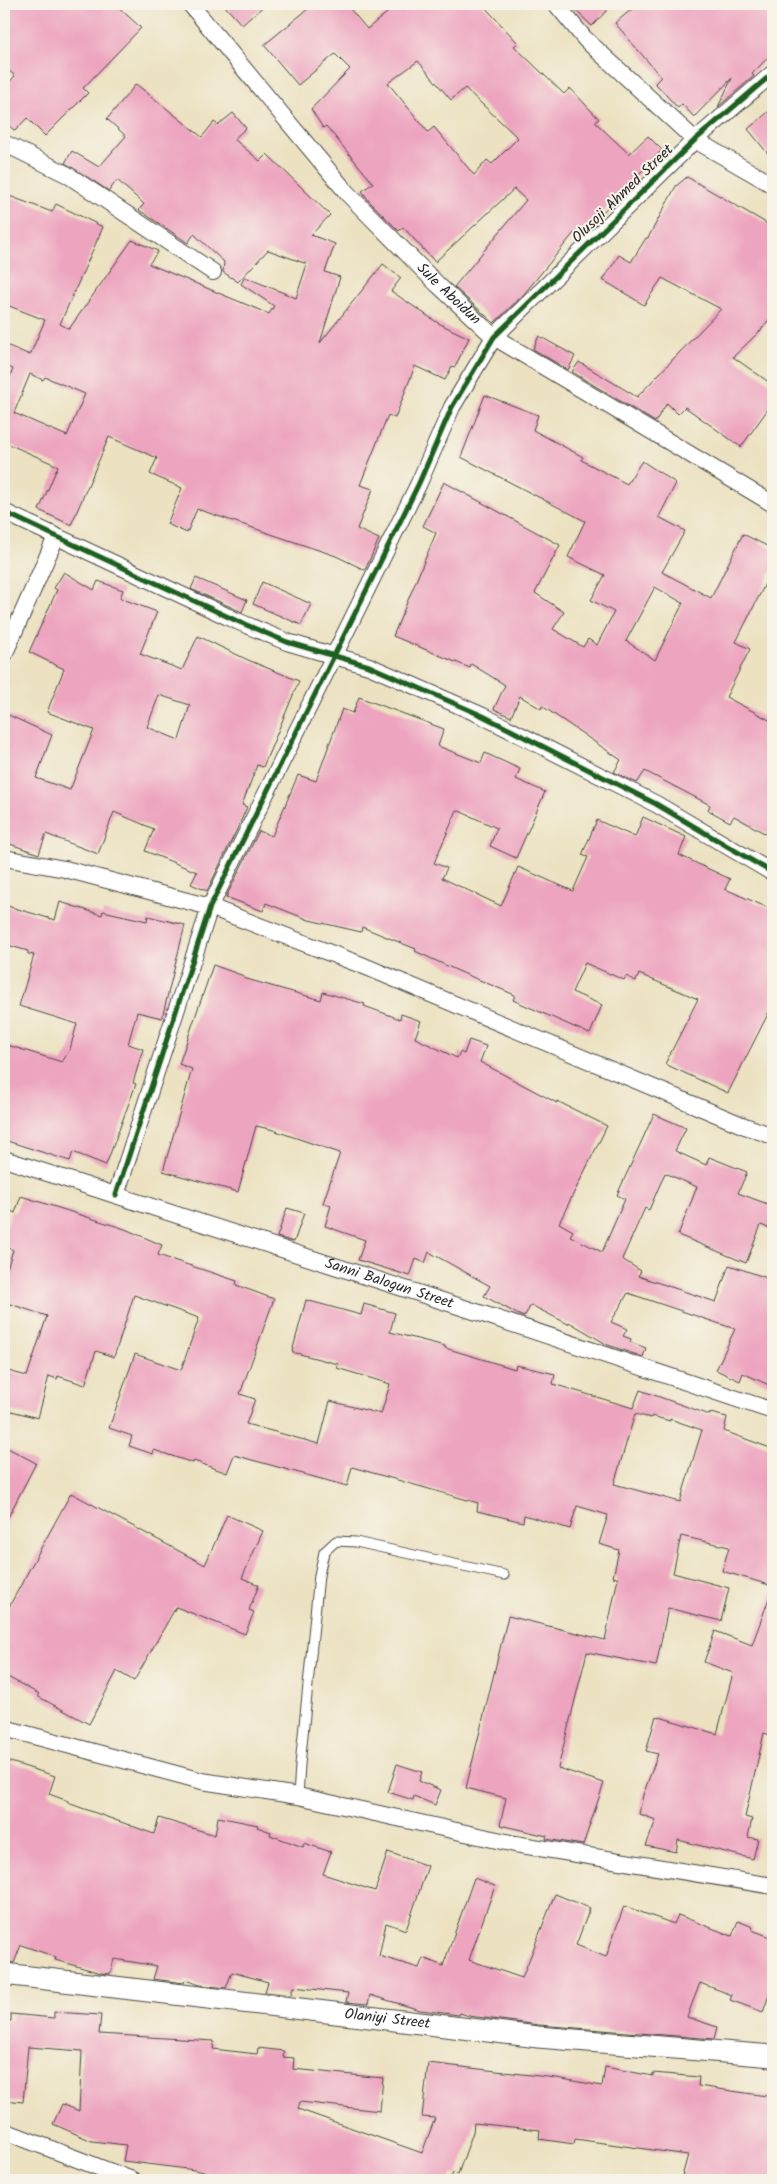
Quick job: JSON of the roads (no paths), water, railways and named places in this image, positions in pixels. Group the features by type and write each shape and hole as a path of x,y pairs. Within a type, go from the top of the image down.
{"street":[{"name":"Sule Aboidun","path":"190,4 348,194 437,284 494,337 773,504"},
{"path":"556,4 585,39 695,140 773,185"},
{"name":"Olusoji Ahmed Street","path":"116,1195 210,907 419,483 452,407 494,337 695,140 773,73"},
{"path":"4,143 68,175 213,272"},
{"path":"4,512 237,621 288,642 369,666 483,716 656,804 773,873"},
{"path":"4,655 56,537"},
{"path":"4,858 65,869 210,907 364,966 733,1121 773,1136"},
{"name":"Sanni Balogun Street","path":"5,1163 116,1195 773,1411"},
{"path":"4,1728 202,1781 298,1796 515,1844 773,1886"},
{"name":"Olaniyi Street","path":"4,1974 538,2037 773,2056"},
{"path":"4,2131 132,2180"}],"lane":[{"path":"298,1796 319,1575 324,1552 336,1541 356,1542 504,1575"}]}
